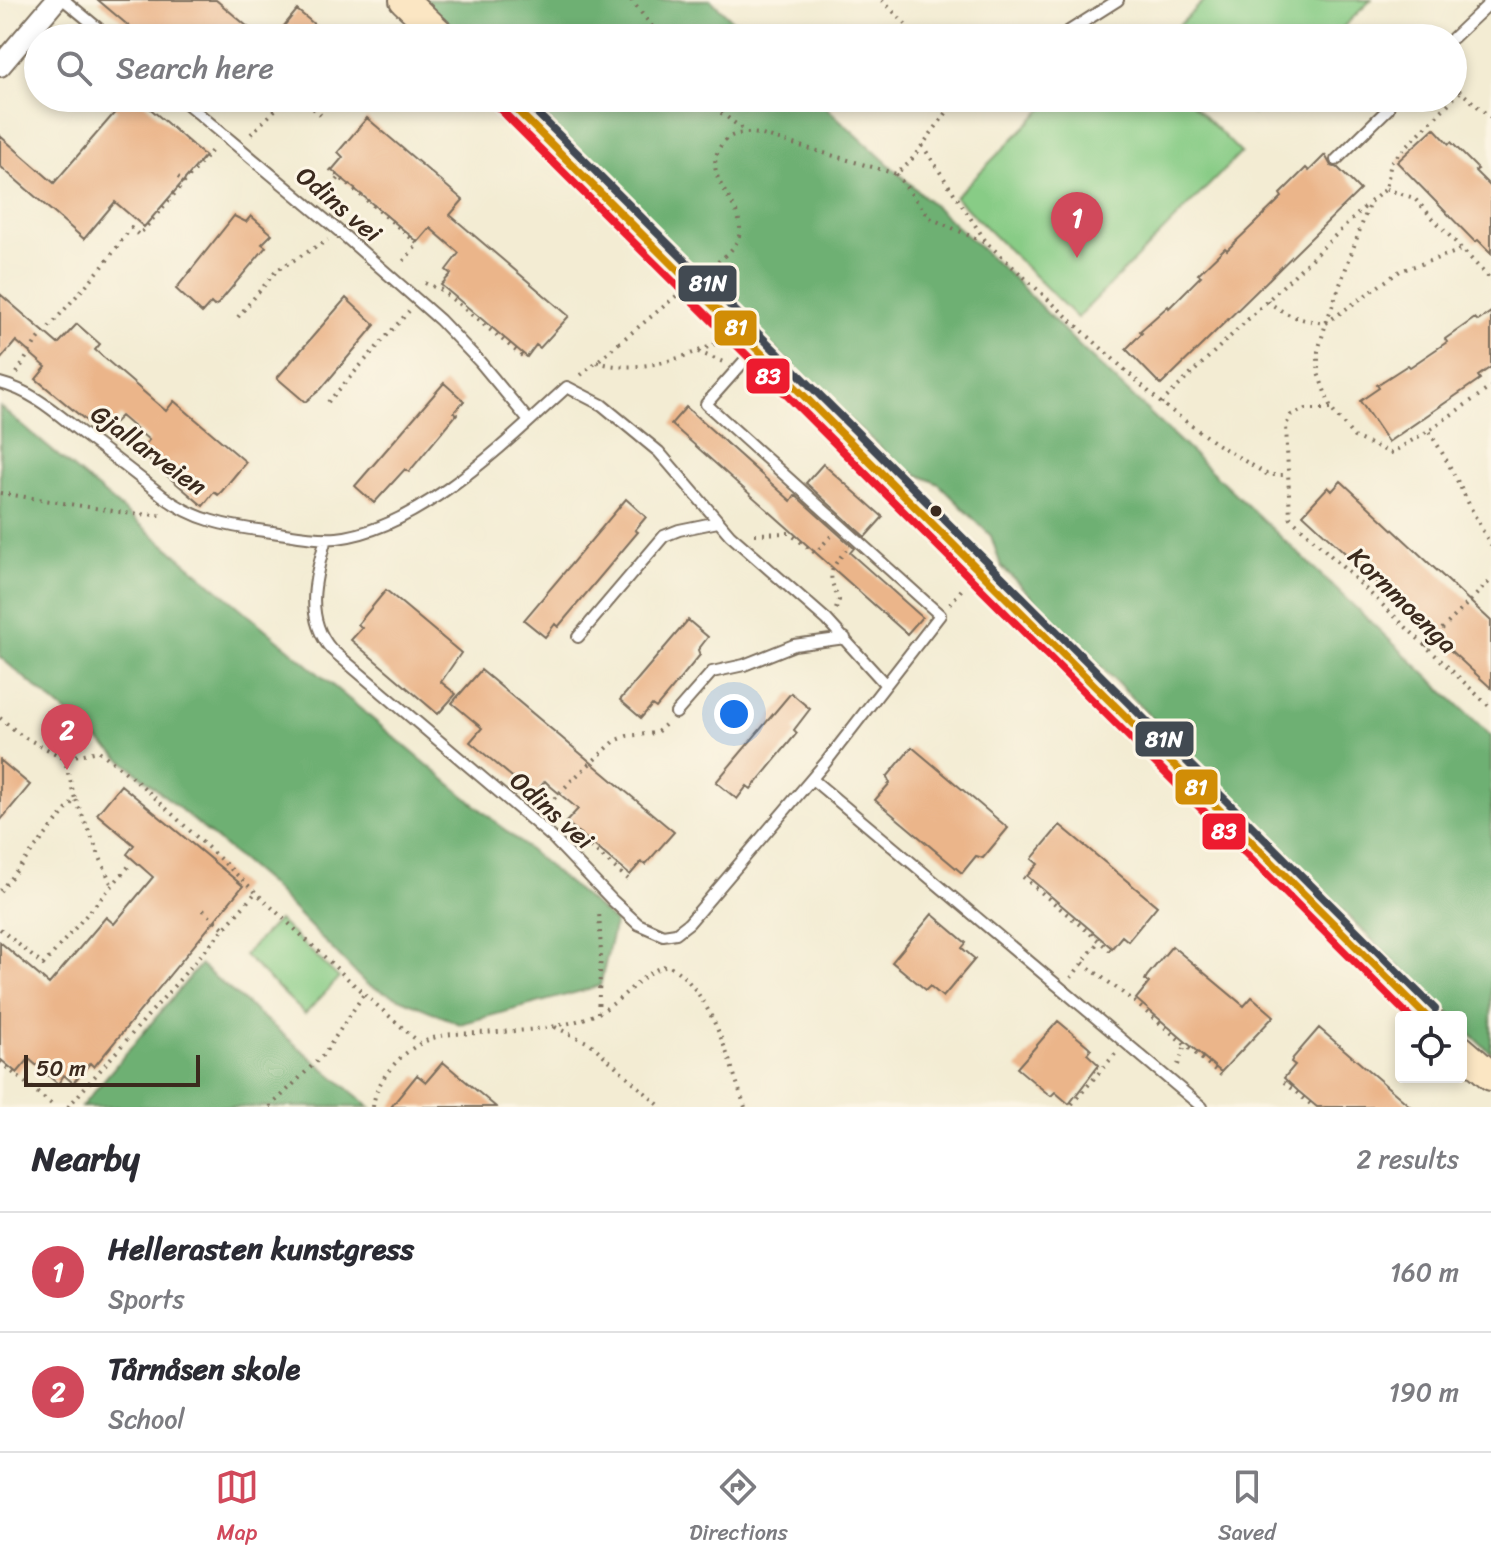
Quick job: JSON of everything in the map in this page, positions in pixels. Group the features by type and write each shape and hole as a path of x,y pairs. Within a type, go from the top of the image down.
{"street":[{"path":"36,24 56,0"},
{"path":"404,0 429,24"},
{"path":"0,66 24,38"},
{"path":"519,112 1421,1011"},
{"path":"1467,1055 1491,1076"}],"lane":[{"path":"64,0 93,24"},
{"path":"1080,24 1118,0"},
{"path":"1467,25 1491,2"},
{"name":"Odins vei","path":"196,112 418,300 461,340 529,421"},
{"path":"1336,160 1385,112"},
{"path":"756,348 706,404 940,615"},
{"name":"Gjallarveien","path":"0,383 43,403 184,511 216,523 326,538 367,531 422,505 484,461 567,387 602,405 659,452 718,522"},
{"path":"578,637 664,536 718,522 827,620 885,684"},
{"name":"Odins vei","path":"326,538 313,602 319,631 326,643 561,845 622,910 647,930 663,935 676,933 689,923 812,779 940,615"},
{"path":"676,713 712,672 744,665 794,645 845,638"},
{"path":"812,779 1202,1107"}],"path":[{"path":"631,0 650,24"},
{"path":"882,0 905,24"},
{"path":"1467,98 1491,118"},
{"path":"238,148 273,112"},
{"path":"317,112 321,115"},
{"path":"721,112 747,132 896,174 930,218 988,244"},
{"path":"896,174 909,163 947,112"},
{"path":"1161,403 1386,189 1391,162 1440,112"},
{"path":"725,339 695,352 631,367 597,362 735,245 740,229 737,214 719,183 715,165 719,148 729,136 747,132"},
{"path":"12,386 35,343 103,266 131,228 139,235 226,138"},
{"path":"922,145 988,244 1161,403 1215,443 1268,475 1287,475 1286,425 1291,415 1306,409 1331,409"},
{"path":"330,169 418,244 395,280 436,286 526,359"},
{"path":"178,177 185,182"},
{"path":"313,210 340,178"},
{"path":"1386,189 1414,198 1491,280"},
{"path":"1370,202 1318,351 1318,373 1331,409 1354,437 1391,453 1491,387"},
{"path":"238,317 277,270 340,232"},
{"path":"1267,301 1287,316 1326,323 1400,271 1462,250"},
{"path":"328,402 418,300"},
{"path":"695,352 717,358 734,372"},
{"path":"1428,431 1448,459 1471,512 1491,545"},
{"name":"Kornmoenga","path":"1287,475 1290,517 1491,708"},
{"path":"0,493 132,514 161,515 184,511"},
{"path":"738,542 754,534 789,533 815,553 840,524"},
{"path":"827,620 839,602 830,578 831,569 855,538"},
{"path":"1425,646 1491,580"},
{"path":"940,615 968,581"},
{"path":"531,818 547,808 615,741 627,736 656,733 676,713"},
{"path":"0,718 22,736 64,758 99,751 138,782 420,1043"},
{"path":"64,758 75,799 112,886"},
{"path":"0,891 75,799"},
{"path":"564,824 628,879"},
{"path":"0,929 43,965 129,866"},
{"path":"1023,877 1112,952"},
{"path":"598,1013 601,954 599,886"},
{"path":"68,1107 257,891"},
{"path":"203,910 224,928"},
{"path":"1062,989 1099,941"},
{"path":"1083,963 1221,1075"},
{"path":"373,1107 374,1098 388,1073 420,1043 442,1036 553,1026 598,1013 625,996 653,969 668,965 683,974 715,1024 745,1107"},
{"path":"270,1107 324,1054 364,994"},
{"path":"553,1026 591,1044 661,1107"},
{"path":"1072,1104 1125,1042"},
{"path":"1176,1072 1185,1045"},
{"path":"0,1062 51,1106"},
{"path":"1284,1082 1314,1107"}],"green space":[{"path":"424,0 711,0 736,24 448,24"},
{"path":"1205,0 1371,0 1346,24 1180,24"},
{"path":"535,112 831,112 1012,277 1077,344 1491,736 1491,1053 1467,1031 1467,1011 1447,1011 1388,956 1001,566 991,536 939,484 903,468 840,411"},
{"path":"1040,112 1200,112 1241,153 1077,318 955,197"},
{"path":"0,407 615,922 600,986 460,1024 366,984 269,884 0,657"},
{"path":"278,920 339,978 305,1014 244,955"},
{"path":"200,965 370,1107 81,1107"}],"building":[{"path":"98,0 216,0 244,24 126,24"},
{"path":"297,10 314,24 286,24"},
{"path":"115,112 154,112 205,156 144,227 115,202 84,239 0,166 0,136 54,183"},
{"path":"367,118 463,200 450,215 569,316 540,348 536,345 527,357 441,285 451,274 446,270 459,253 430,228 418,242 332,170 343,157 338,152"},
{"path":"1434,128 1478,169 1475,171 1491,187 1491,253 1478,240 1475,242 1397,162"},
{"path":"1325,155 1331,166 1338,168 1360,190 1161,385 1126,349 1142,333 1140,331 1201,276 1198,274 1282,197 1280,194 1306,168 1309,171"},
{"path":"234,216 246,222 251,216 272,234 262,244 266,247 218,304 214,306 211,303 202,313 176,289"},
{"path":"0,294 58,344 77,324 100,344 95,350 166,411 174,401 246,462 222,491 218,495 214,492 203,506 139,452 149,440 121,416 114,423 110,420 101,433 36,379 46,367 16,341 0,360"},
{"path":"346,298 375,325 321,389 305,402 277,378"},
{"path":"1491,312 1491,367 1478,376 1480,379 1388,442 1360,401 1379,388 1377,385 1447,342 1445,339 1475,318 1478,321"},
{"path":"444,383 464,401 454,412 457,414 409,472 405,469 374,503 355,486"},
{"path":"686,407 791,501 795,495 854,548 850,553 922,617 907,634 671,424"},
{"path":"823,464 883,517 865,537 806,483"},
{"path":"1341,481 1491,621 1491,688 1303,514 1328,487 1332,491"},
{"path":"626,499 646,517 635,530 638,532 558,627 555,624 545,637 524,620"},
{"path":"386,590 461,653 441,682 456,694 438,714 351,640 362,628 358,624"},
{"path":"688,620 708,637 698,650 700,655 656,708 652,705 641,718 620,700"},
{"path":"481,670 674,832 645,865 641,862 630,875 566,822 578,809 545,781 534,795 470,742 482,728 452,703"},
{"path":"791,693 810,709 794,730 797,733 751,789 747,786 737,799 716,782"},
{"path":"912,747 1008,828 983,858 976,856 962,873 875,800 890,783 887,777"},
{"path":"0,760 30,785 0,821"},
{"path":"121,785 243,886 94,1067 90,1063 73,1083 64,1075 58,1084 29,1059 17,1073 0,1059 0,942 49,984 106,917 114,924 153,877 127,854 134,845 97,814"},
{"path":"1060,825 1157,906 1128,941 1122,936 1112,948 1027,876 1038,864 1032,859"},
{"path":"932,914 966,943 962,948 975,959 943,997 930,986 926,990 892,962"},
{"path":"1172,946 1244,1006 1252,997 1274,1016 1221,1072 1136,999 1149,983 1145,980 1147,976"},
{"path":"1058,1021 1091,1049 1087,1054 1099,1065 1069,1104 1055,1092 1051,1096 1048,1094 1017,1068"},
{"path":"1319,1028 1411,1107 1317,1107 1298,1091 1284,1078 1295,1065 1291,1062 1293,1058"},
{"path":"443,1062 496,1107 391,1107 417,1075 426,1082"}],"transit line":[{"name":"83","path":"503,112 1404,1011"},
{"name":"81","path":"519,112 1421,1011"},
{"name":"81N","path":"536,112 1435,1009"}],"place":[{"name":"Hellerasten kunstgress","path":"1077,258"},
{"name":"Tårnåsen skole","path":"67,770"}]}
